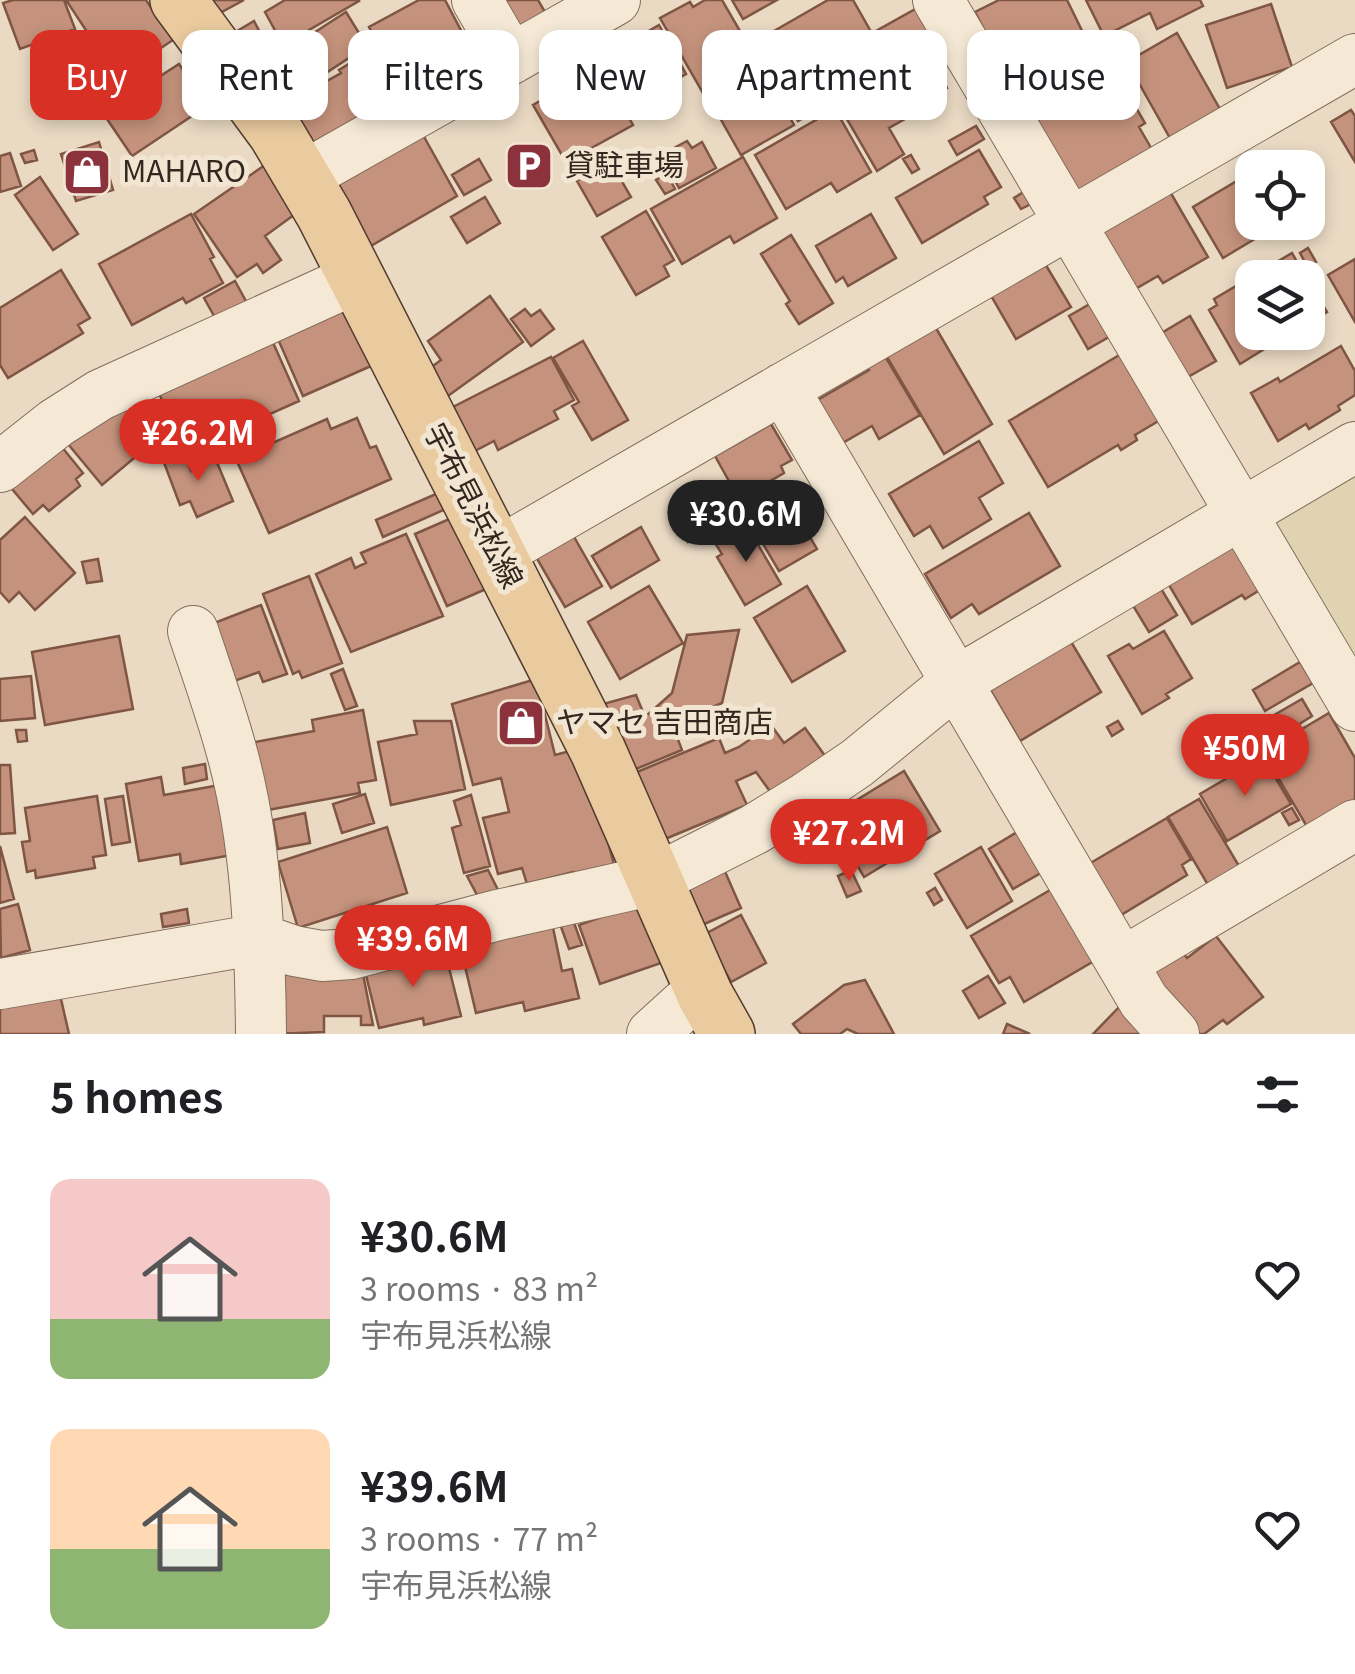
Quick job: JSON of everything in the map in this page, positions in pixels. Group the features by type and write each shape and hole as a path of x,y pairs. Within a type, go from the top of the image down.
{"main road":[{"name":"宇布見浜松線","path":"178,0 249,94 304,176 598,750 716,1014"}],"street":[{"path":"478,0 495,30"},
{"path":"519,54 614,0"},
{"path":"938,0 1355,706"},
{"path":"497,553 1355,59"},
{"path":"304,176 403,120"},
{"path":"0,467 100,395 357,278"},
{"path":"783,388 1144,1001 1174,1034"},
{"path":"0,984 260,939 322,956 352,954 498,915 654,880 756,829 808,797 857,763 956,682 1355,448"},
{"path":"193,631 232,752 249,843 260,939 261,1034"},
{"path":"1122,963 1355,826"},
{"path":"652,1034 684,1005 716,1014"}],"shaded area":[{"path":"1355,467 1355,670 1262,522"}],"building":[{"path":"64,0 75,29 30,30 30,45 20,49 3,3"},
{"path":"66,0 146,0 173,40 162,47 162,30 86,30"},
{"path":"210,0 244,0 218,14"},
{"path":"285,0 359,1 309,30 275,30 265,12"},
{"path":"419,0 445,0 461,30 371,30 369,27"},
{"path":"487,0 538,0 545,12 513,30 504,30"},
{"path":"705,0 722,0 739,30 702,30 702,91 682,56 682,30 667,30 660,18 690,2 693,7"},
{"path":"732,0 777,0 743,19"},
{"path":"828,0 853,0 870,30 776,30"},
{"path":"999,0 1067,0 1082,30 984,30 975,12"},
{"path":"1086,0 1200,0 1203,6 1157,29 1150,13 1116,30 1101,30"},
{"path":"1271,4 1292,67 1227,88 1206,25"},
{"path":"919,7 933,30 878,30"},
{"path":"346,12 357,30 348,30 348,58 328,72 328,30 318,30"},
{"path":"254,21 259,30 239,30"},
{"path":"1177,33 1225,118 1175,147 1140,85 1140,54"},
{"path":"179,64 182,68 182,120 186,120 132,156 108,120 162,120 162,75"},
{"path":"348,65 348,120 363,120 314,148 298,120 328,120 328,80 341,73 339,70"},
{"path":"1351,110 1355,116 1355,162 1331,122"},
{"path":"1140,114 1145,123 1139,127 1154,153 1074,208 1027,125 1036,120 1140,120"},
{"path":"542,120 630,120 633,125 566,162"},
{"path":"721,120 791,120 794,125 741,155"},
{"path":"816,120 841,120 871,172 837,192 831,183 786,209 755,155"},
{"path":"847,120 903,120 889,128 904,154 877,171"},
{"path":"418,126 457,196 369,247 329,178"},
{"path":"976,126 984,139 957,155 949,141"},
{"path":"687,141 692,148 702,142 716,168 679,188 661,155"},
{"path":"99,142 113,190 76,201 61,154"},
{"path":"34,150 37,160 25,163 21,154"},
{"path":"979,150 1001,187 984,197 988,204 922,243 896,198"},
{"path":"10,153 21,186 0,192 0,156"},
{"path":"911,155 919,169 912,173 903,159"},
{"path":"743,157 777,218 734,243 730,236 682,264 651,209"},
{"path":"479,159 491,180 464,195 452,175"},
{"path":"610,161 631,197 597,216 577,181"},
{"path":"265,165 298,212 265,236 281,260 263,273 257,264 237,277 194,214"},
{"path":"667,174 675,189 665,194 656,180"},
{"path":"40,177 78,234 53,250 15,195"},
{"path":"1235,182 1235,240 1253,240 1223,258 1193,207"},
{"path":"1028,189 1035,202 1021,209 1014,198"},
{"path":"1169,190 1208,257 1163,283 1158,276 1130,292 1096,233"},
{"path":"485,197 500,223 467,243 451,217"},
{"path":"646,211 674,260 664,266 669,276 636,295 602,237"},
{"path":"191,214 223,283 186,303 183,298 132,325 99,264"},
{"path":"871,214 896,258 848,286 843,277 836,282 816,246"},
{"path":"791,235 833,303 799,324 786,304 790,301 761,254"},
{"path":"1308,248 1315,260 1304,260 1300,253"},
{"path":"1355,259 1355,322 1328,275"},
{"path":"1044,262 1071,307 1016,339 990,294"},
{"path":"61,270 90,318 78,325 83,333 8,378 0,365 0,308"},
{"path":"235,281 253,314 222,330 204,298"},
{"path":"1235,287 1235,350 1263,350 1240,364 1209,310 1217,305 1214,299"},
{"path":"490,296 523,342 445,398 426,371 441,360 428,341"},
{"path":"342,300 371,366 303,396 274,330"},
{"path":"1095,301 1114,334 1088,349 1069,316"},
{"path":"525,309 531,316 540,310 554,329 531,346 511,319"},
{"path":"1190,316 1216,361 1186,378 1160,334"},
{"path":"933,323 992,424 944,454 884,352"},
{"path":"271,338 299,401 185,452 157,389"},
{"path":"583,341 628,420 592,440 572,406 579,402 553,358"},
{"path":"1341,346 1355,371 1355,395 1338,406 1340,410 1309,429 1306,424 1278,441 1251,393 1278,378 1280,382"},
{"path":"882,351 920,415 879,439 872,426 834,448 809,405 869,370 864,362"},
{"path":"1121,354 1160,420 1135,435 1137,440 1121,450 1118,445 1048,487 1009,421"},
{"path":"551,357 574,400 554,411 558,419 498,450 494,441 471,453 449,409"},
{"path":"126,385 165,432 102,485 63,438"},
{"path":"357,418 370,448 376,446 391,479 269,533 236,459 327,419 331,429"},
{"path":"771,424 792,460 781,466 784,473 739,499 715,456"},
{"path":"979,441 1003,483 979,498 991,519 943,548 930,526 914,536 889,494"},
{"path":"61,446 83,473 76,479 80,486 49,511 43,505 33,514 7,483"},
{"path":"182,451 191,471 216,460 233,501 197,517 190,501 180,505 163,460"},
{"path":"716,486 733,516 688,542 671,512"},
{"path":"807,488 822,513 803,525 817,549 779,571 750,522"},
{"path":"443,491 450,507 383,537 376,520"},
{"path":"1029,513 1060,566 979,614 972,604 951,618 925,574"},
{"path":"25,517 75,573 35,610 19,592 9,602 0,592 0,540"},
{"path":"454,517 486,589 447,606 415,534"},
{"path":"746,524 781,584 745,605 717,557 722,554 715,543"},
{"path":"641,527 659,560 611,588 592,556"},
{"path":"406,534 443,616 351,652 316,574 351,558 355,568 366,563 361,553"},
{"path":"573,535 602,586 565,607 536,557"},
{"path":"1238,544 1263,588 1245,599 1242,595 1192,624 1166,580"},
{"path":"98,559 102,581 87,583 82,562"},
{"path":"309,576 342,663 302,678 299,671 293,674 263,594"},
{"path":"649,586 683,643 620,679 588,622"},
{"path":"807,586 845,651 792,682 754,618"},
{"path":"1160,587 1177,615 1149,632 1132,604"},
{"path":"261,605 287,674 263,682 259,672 226,684 204,627"},
{"path":"739,630 722,703 672,724 682,750 631,771 603,704 636,695 645,717 672,693 687,635"},
{"path":"1164,631 1192,678 1142,714 1108,656 1129,644 1133,649"},
{"path":"119,636 133,709 45,725 32,652"},
{"path":"1070,640 1101,692 1020,741 989,688"},
{"path":"1300,662 1313,683 1265,711 1253,690"},
{"path":"343,669 357,706 345,710 331,674"},
{"path":"31,676 35,718 0,721 0,679"},
{"path":"536,679 555,755 578,749 593,785 617,876 578,886 573,872 527,884 522,868 498,874 483,818 509,812 501,778 473,785 452,704"},
{"path":"1302,699 1312,716 1280,736 1269,718"},
{"path":"363,710 376,780 358,783 360,793 257,812 245,744 314,731 312,720"},
{"path":"1329,713 1355,758 1355,803 1309,830 1263,752"},
{"path":"414,721 451,721 465,789 391,805 378,742 417,734"},
{"path":"1118,721 1123,729 1112,736 1107,727"},
{"path":"771,725 784,743 805,728 828,760 774,797 756,772 736,781 747,805 665,839 637,772 719,738 725,753"},
{"path":"16,730 26,730 27,741 18,742"},
{"path":"1263,757 1291,804 1227,841 1200,794"},
{"path":"205,764 207,779 185,784 183,768"},
{"path":"0,765 10,765 15,833 0,834"},
{"path":"904,771 940,831 864,877 829,817"},
{"path":"161,777 164,795 220,785 232,855 181,864 180,854 139,861 126,784"},
{"path":"365,794 374,823 342,833 333,804"},
{"path":"471,795 490,866 464,873 452,828 461,825 454,801"},
{"path":"97,796 106,855 93,857 95,868 36,878 35,870 27,872 22,842 30,841 25,808"},
{"path":"123,796 130,842 112,845 105,799"},
{"path":"1199,799 1242,871 1211,890 1168,817"},
{"path":"1292,808 1299,820 1289,825 1282,813"},
{"path":"305,813 310,843 278,849 273,820"},
{"path":"1167,818 1191,859 1182,865 1187,875 1121,915 1082,868"},
{"path":"387,827 407,893 298,928 278,862"},
{"path":"1022,829 1046,870 1013,889 989,849"},
{"path":"0,846 14,899 0,903"},
{"path":"981,847 1012,901 967,928 935,874"},
{"path":"723,867 741,908 695,928 677,887"},
{"path":"488,870 504,902 484,908 467,876"},
{"path":"851,870 861,891 847,897 838,876"},
{"path":"935,888 942,900 934,905 927,893"},
{"path":"1052,889 1094,961 1024,1002 1010,977 999,983 971,936"},
{"path":"640,903 661,963 600,984 579,925"},
{"path":"18,904 30,950 1,958 0,909"},
{"path":"187,909 189,923 163,927 161,914"},
{"path":"741,915 766,963 731,982 705,934"},
{"path":"551,918 562,971 572,969 579,998 525,1011 523,1002 476,1013 459,941"},
{"path":"573,920 582,945 569,949 560,924"},
{"path":"1216,936 1263,997 1227,1024 1223,1020 1204,1034 1197,1034 1150,972 1180,949 1187,958"},
{"path":"444,948 461,1016 424,1025 423,1018 379,1028 364,967"},
{"path":"363,974 373,1025 361,1025 361,1016 324,1016 324,1032 273,1034 272,975"},
{"path":"988,976 1005,1003 979,1018 963,991"},
{"path":"865,980 894,1034 858,1034 847,1029 840,1034 801,1034 793,1024 844,985"},
{"path":"58,986 69,1034 0,1034 0,999"},
{"path":"1122,1004 1148,1034 1093,1034"},
{"path":"1007,1024 1030,1034 1003,1034"}],"place":[{"name":"貸駐車場","path":"529,166"},
{"name":"MAHARO","path":"87,172"},
{"name":"ヤマセ 吉田商店","path":"521,723"}]}
